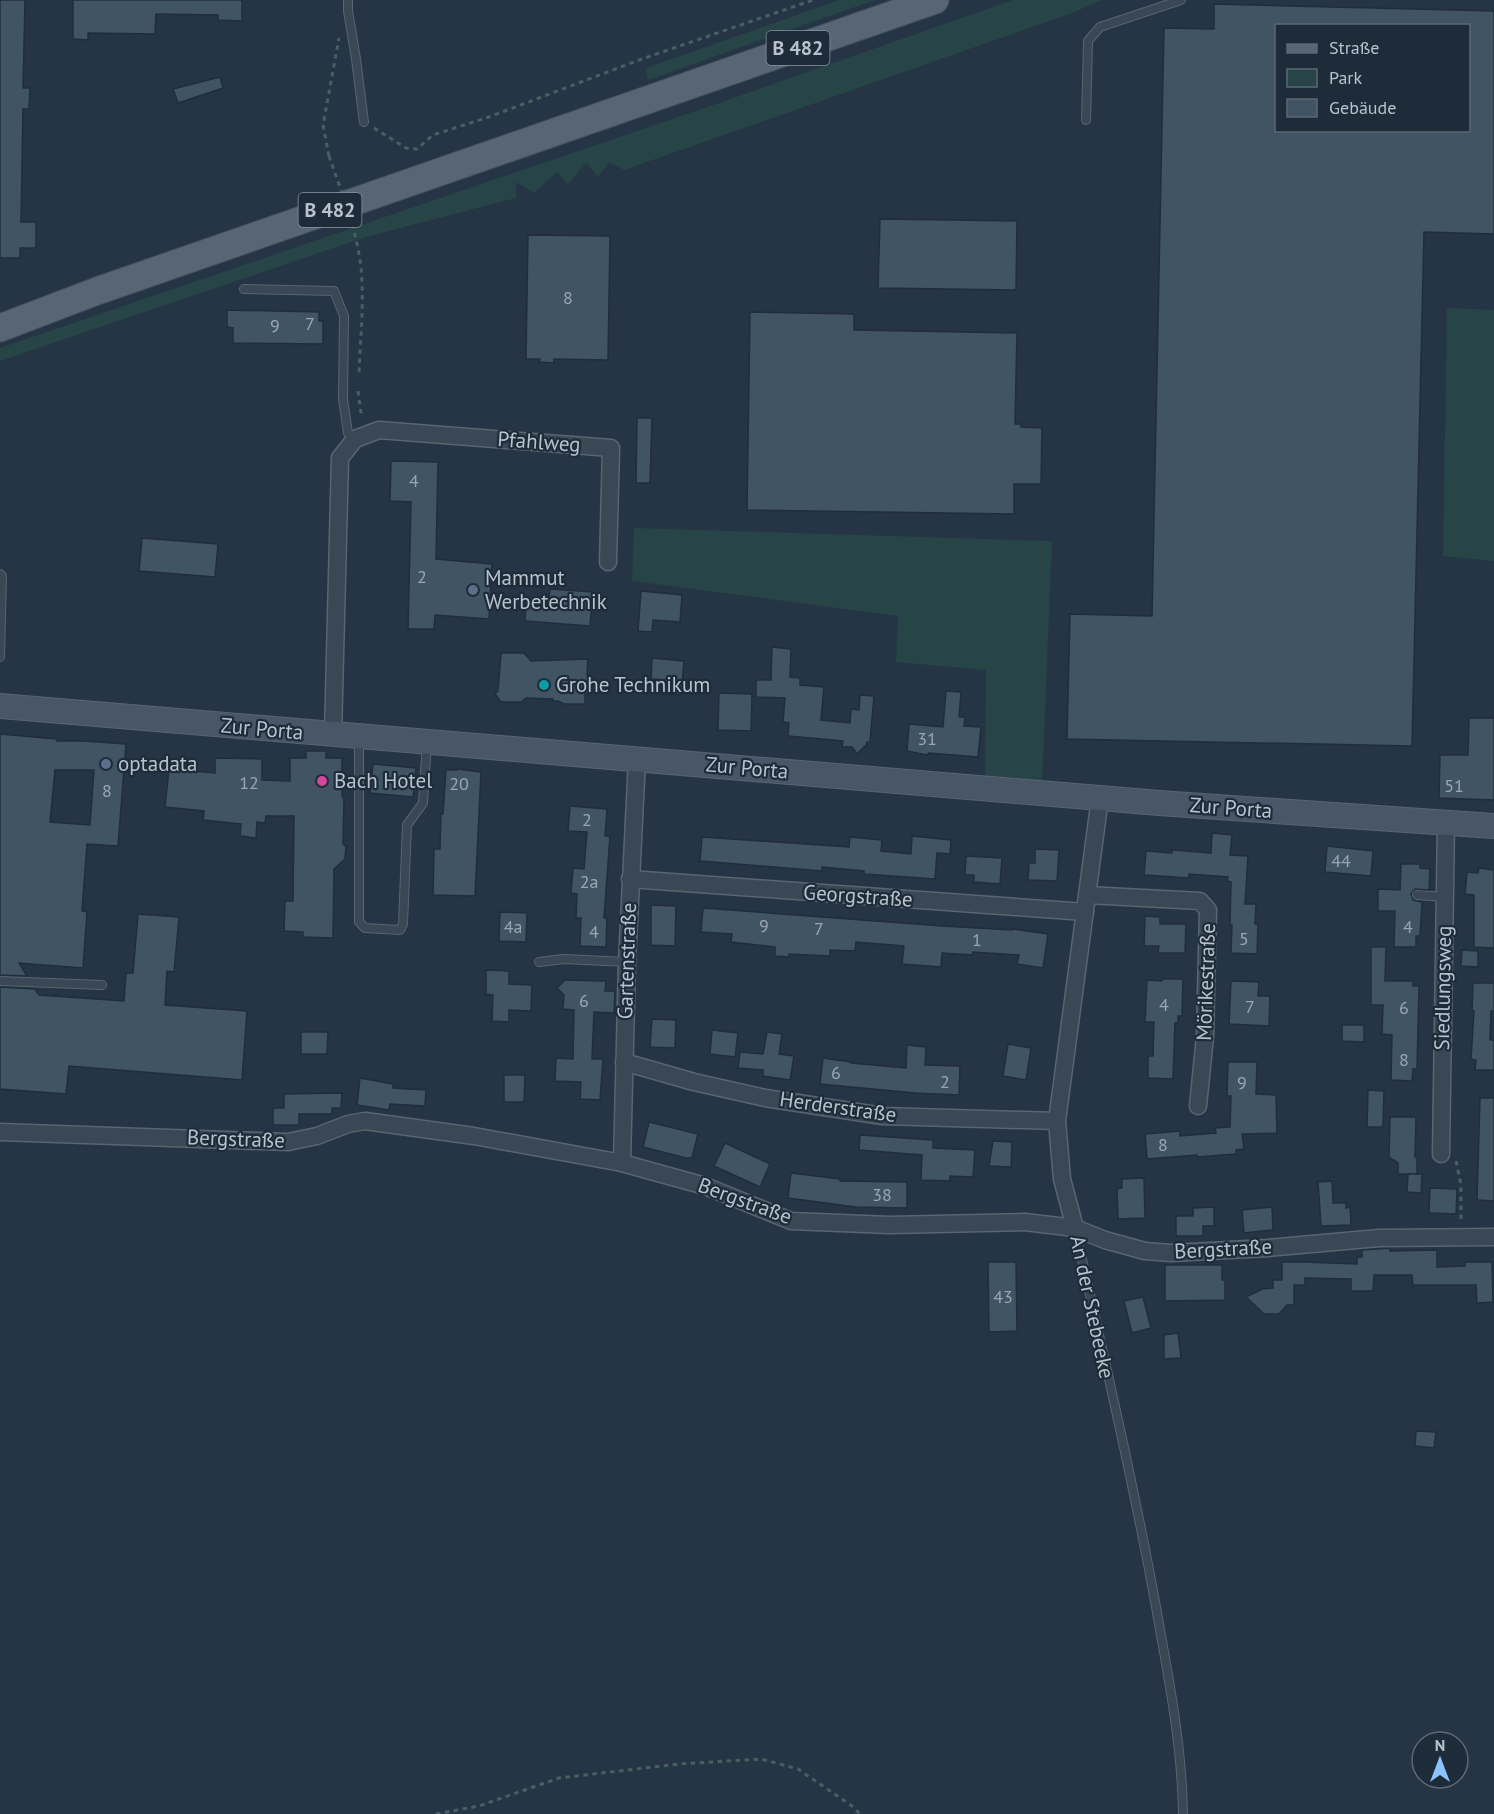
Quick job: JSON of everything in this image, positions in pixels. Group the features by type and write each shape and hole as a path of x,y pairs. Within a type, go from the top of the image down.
{"main road":[{"name":"B 482","path":"0,328 97,291 935,0"},
{"name":"Zur Porta","path":"0,705 333,735 1100,798 1494,826"}],"street":[{"name":"Pfahlweg","path":"355,439 379,430 611,448 608,562"},
{"path":"333,735 340,459 355,439"},
{"name":"Gartenstraße","path":"622,1163 630,879 637,759"},
{"name":"An der Stebeeke","path":"1075,1228 1062,1179 1057,1121 1100,798"},
{"name":"Siedlungsweg","path":"1441,1154 1446,822"},
{"name":"Georgstraße","path":"630,879 1086,904"},
{"name":"Mörikestraße","path":"1086,904 1200,901 1208,910 1205,1036 1198,1106"},
{"name":"Herderstraße","path":"624,1062 694,1082 765,1098 884,1116 1057,1121"},
{"name":"Bergstraße","path":"0,1132 288,1142 317,1136 348,1124 365,1121 474,1136 622,1163 705,1186 791,1221 889,1225 1025,1222 1075,1228 1105,1240 1145,1251 1171,1253 1268,1248 1379,1238 1494,1237"}],"lane":[{"path":"348,0 364,122"},
{"path":"1086,120 1088,41 1100,27 1181,0"},
{"path":"244,289 334,291 344,316 343,399 348,433 355,439"},
{"path":"0,574 2,576 0,657"},
{"path":"359,737 359,922 365,928 400,930 403,924 407,825 423,803 427,742"},
{"path":"1417,895 1444,897"},
{"path":"539,962 564,959 627,962"},
{"path":"0,981 102,985"},
{"name":"An der Stebeeke","path":"1075,1228 1146,1554 1170,1684 1183,1787 1183,1814"}],"path":[{"path":"364,122 406,148 417,149 433,135 813,0"},
{"path":"348,11 336,46 323,125 329,156 354,231 359,254 362,276 358,374"},
{"path":"1441,1154 1455,1159 1461,1185 1461,1238"},
{"path":"436,1814 479,1806 559,1778 679,1764 760,1759 798,1769 860,1814"}],"green space":[{"path":"839,0 875,0 648,80 646,68"},
{"path":"1013,0 1102,0 1072,13 624,170 609,162 598,177 586,163 568,184 557,172 534,193 516,182 516,198 366,237 0,361 0,348 725,101"},
{"path":"1447,308 1494,310 1494,561 1443,556"},
{"path":"634,528 1052,541 1042,784 985,779 986,670 896,662 898,616 632,581"}],"building":[{"path":"0,0 25,0 23,88 30,88 29,109 23,109 21,222 36,222 36,248 20,248 20,258 0,258"},
{"path":"73,0 242,0 242,21 218,20 218,15 156,14 155,34 88,33 88,40 73,39"},
{"path":"1214,4 1494,11 1494,234 1424,232 1412,746 1067,739 1070,614 1152,616 1164,28 1214,29"},
{"path":"220,77 223,88 178,103 173,89"},
{"path":"880,219 1017,221 1016,290 878,288"},
{"path":"528,235 610,236 608,360 554,359 554,363 539,362 540,359 526,359"},
{"path":"227,310 319,312 319,321 323,321 323,344 233,343 233,328 227,327"},
{"path":"750,312 854,314 854,330 1017,333 1015,424 1021,424 1021,427 1042,428 1041,484 1014,484 1014,514 747,510"},
{"path":"637,418 652,418 650,483 636,483"},
{"path":"391,461 438,462 436,559 492,564 489,619 435,615 434,629 408,629 411,502 390,501"},
{"path":"142,538 218,544 215,577 139,571"},
{"path":"550,589 593,592 590,626 525,621 526,605 548,607"},
{"path":"641,591 682,595 680,622 653,620 652,632 638,631"},
{"path":"772,647 791,649 790,677 800,678 800,685 824,687 821,720 850,723 851,709 859,710 860,695 874,696 870,742 867,742 857,754 852,747 842,747 843,741 788,736 789,723 783,722 785,698 756,697 756,680 771,680"},
{"name":"Grohe Technikum","path":"501,653 524,653 531,661 588,659 589,694 585,694 585,704 564,704 553,701 553,699 526,698 521,702 501,702 495,694 498,691"},
{"path":"652,658 684,661 681,695 664,694 665,680 651,679"},
{"path":"946,691 961,692 959,717 965,717 964,726 981,727 978,757 929,753 927,755 907,751 909,724 943,727"},
{"path":"719,693 752,694 751,731 718,730"},
{"path":"1469,718 1494,718 1494,800 1439,798 1440,755 1468,755"},
{"path":"0,734 57,739 57,741 126,744 118,846 87,844 82,911 87,912 83,968 19,963 27,976 0,975","holes":["55,770 94,770 90,825 50,822"]},
{"path":"306,751 326,751 326,758 342,758 343,844 346,847 345,859 334,869 333,938 303,937 303,932 284,931 285,901 293,901 294,816 266,816 265,823 257,822 256,838 240,836 241,824 203,820 204,811 165,807 169,769 215,773 215,758 262,759 262,780 290,781 290,758 306,758"},
{"path":"373,764 416,768 413,797 370,793"},
{"path":"446,770 481,772 475,896 433,895 434,849 440,849"},
{"path":"570,806 607,809 605,836 610,836 604,918 607,918 606,947 580,946 581,918 576,918 577,894 571,893 573,868 584,869 587,832 568,831"},
{"path":"1212,833 1232,835 1230,855 1248,856 1245,904 1256,904 1257,954 1231,953 1231,882 1227,881 1228,877 1189,874 1189,878 1144,875 1146,851 1211,853"},
{"path":"912,836 951,840 950,854 937,853 935,879 864,874 864,871 822,867 822,871 700,861 702,837 849,847 850,837 882,840 881,851 911,854"},
{"path":"1327,846 1373,851 1371,876 1325,872"},
{"path":"1035,849 1059,850 1057,881 1028,880 1029,863 1035,863"},
{"path":"966,856 1002,858 1000,884 974,882 974,875 965,875"},
{"path":"1401,864 1420,864 1420,868 1430,869 1429,890 1415,889 1411,894 1413,900 1422,902 1420,936 1416,936 1416,947 1394,947 1395,911 1378,911 1378,889 1400,890"},
{"path":"1479,868 1494,870 1494,948 1474,947 1474,895 1465,894 1467,872 1478,873"},
{"path":"651,905 676,906 675,946 651,945"},
{"path":"703,908 1012,929 1048,934 1043,968 1017,964 1019,955 973,952 972,955 942,953 941,967 902,964 904,946 856,942 855,951 830,950 830,956 789,954 789,957 775,956 775,947 731,942 732,934 701,932"},
{"path":"500,912 527,913 526,942 499,941"},
{"path":"138,914 179,917 174,972 167,971 165,1005 247,1011 242,1080 69,1066 66,1094 0,1089 0,987 35,989 39,995 124,1001 126,973 133,973"},
{"path":"1145,916 1160,917 1160,924 1186,924 1185,953 1158,953 1159,946 1144,946"},
{"path":"1371,947 1386,947 1385,981 1413,981 1413,986 1419,986 1417,1069 1413,1069 1412,1081 1391,1080 1392,1035 1382,1034 1383,1005 1371,1005"},
{"path":"1462,950 1478,951 1478,967 1461,966"},
{"path":"486,970 509,971 509,984 532,985 531,1011 509,1010 509,1022 492,1021 493,995 486,994"},
{"path":"1163,979 1183,979 1182,1016 1178,1016 1178,1023 1175,1023 1173,1079 1148,1078 1148,1056 1153,1056 1154,1022 1145,1022 1147,980 1162,981"},
{"path":"565,980 606,981 605,991 615,991 614,1013 594,1012 592,1059 603,1059 600,1100 580,1099 581,1082 555,1081 556,1058 573,1059 574,1010 563,1009 564,995 557,988"},
{"path":"1231,981 1259,982 1258,996 1270,996 1269,1026 1229,1024"},
{"path":"1473,983 1494,983 1494,1011 1491,1011 1490,1040 1494,1040 1494,1070 1475,1070 1476,1060 1471,1059"},
{"path":"652,1019 676,1020 675,1048 650,1047"},
{"path":"1342,1025 1364,1025 1364,1042 1342,1041"},
{"path":"712,1030 738,1033 735,1057 710,1054"},
{"path":"301,1032 328,1032 327,1054 301,1054"},
{"path":"767,1032 782,1034 779,1054 794,1056 790,1080 763,1076 763,1070 738,1068 740,1052 763,1054"},
{"path":"1008,1044 1031,1048 1026,1080 1003,1076"},
{"path":"907,1045 926,1047 925,1065 960,1066 959,1095 820,1084 823,1058 906,1068"},
{"path":"1228,1062 1257,1062 1256,1094 1276,1095 1277,1133 1242,1134 1244,1149 1236,1150 1236,1154 1147,1159 1145,1134 1180,1131 1180,1136 1216,1133 1215,1128 1230,1127 1231,1096 1227,1096"},
{"path":"504,1075 525,1075 524,1102 504,1102"},
{"path":"360,1078 393,1084 393,1088 426,1090 425,1106 390,1104 389,1110 357,1105"},
{"path":"1368,1090 1384,1091 1383,1127 1367,1127"},
{"path":"342,1093 341,1108 332,1108 332,1114 299,1114 299,1125 273,1125 273,1108 284,1108 284,1094"},
{"path":"1480,1098 1494,1098 1494,1201 1477,1200"},
{"path":"1390,1117 1416,1117 1417,1174 1398,1174 1398,1163 1389,1157"},
{"path":"649,1122 698,1134 692,1158 643,1147"},
{"path":"860,1135 933,1140 933,1148 975,1150 973,1177 950,1176 950,1181 921,1180 922,1155 859,1150"},
{"path":"993,1141 1012,1142 1011,1167 989,1166"},
{"path":"725,1143 770,1164 760,1187 714,1166"},
{"path":"791,1173 840,1179 840,1181 907,1182 907,1208 856,1207 788,1198"},
{"path":"1408,1174 1422,1174 1421,1193 1407,1192"},
{"path":"1144,1178 1145,1218 1118,1219 1117,1189 1122,1188 1122,1179"},
{"path":"1332,1181 1333,1203 1346,1203 1346,1208 1350,1207 1351,1225 1321,1226 1318,1182"},
{"path":"1430,1188 1457,1189 1456,1214 1429,1213"},
{"path":"1214,1207 1214,1226 1203,1226 1203,1236 1176,1236 1176,1216 1193,1216 1193,1208"},
{"path":"1272,1207 1273,1230 1244,1233 1242,1210"},
{"path":"1390,1248 1390,1251 1437,1250 1437,1267 1465,1266 1465,1262 1492,1262 1493,1302 1477,1303 1476,1285 1413,1285 1412,1275 1374,1275 1373,1291 1351,1291 1351,1279 1305,1278 1305,1285 1294,1285 1294,1305 1287,1305 1279,1314 1264,1314 1246,1297 1262,1289 1273,1288 1273,1280 1282,1280 1282,1262 1357,1264 1357,1257 1362,1257 1362,1250"},
{"path":"988,1262 1016,1262 1017,1331 989,1332"},
{"path":"1165,1265 1222,1265 1225,1300 1165,1301"},
{"path":"1143,1297 1151,1328 1132,1333 1124,1301"},
{"path":"1178,1333 1181,1358 1164,1359 1164,1335"},
{"path":"1416,1431 1436,1432 1434,1448 1415,1446"}],"place":[{"name":"Mammut Werbetechnik","path":"473,590"},
{"name":"Grohe Technikum","path":"544,685"},
{"name":"optadata","path":"106,764"},
{"name":"Bach Hotel","path":"322,781"}]}
